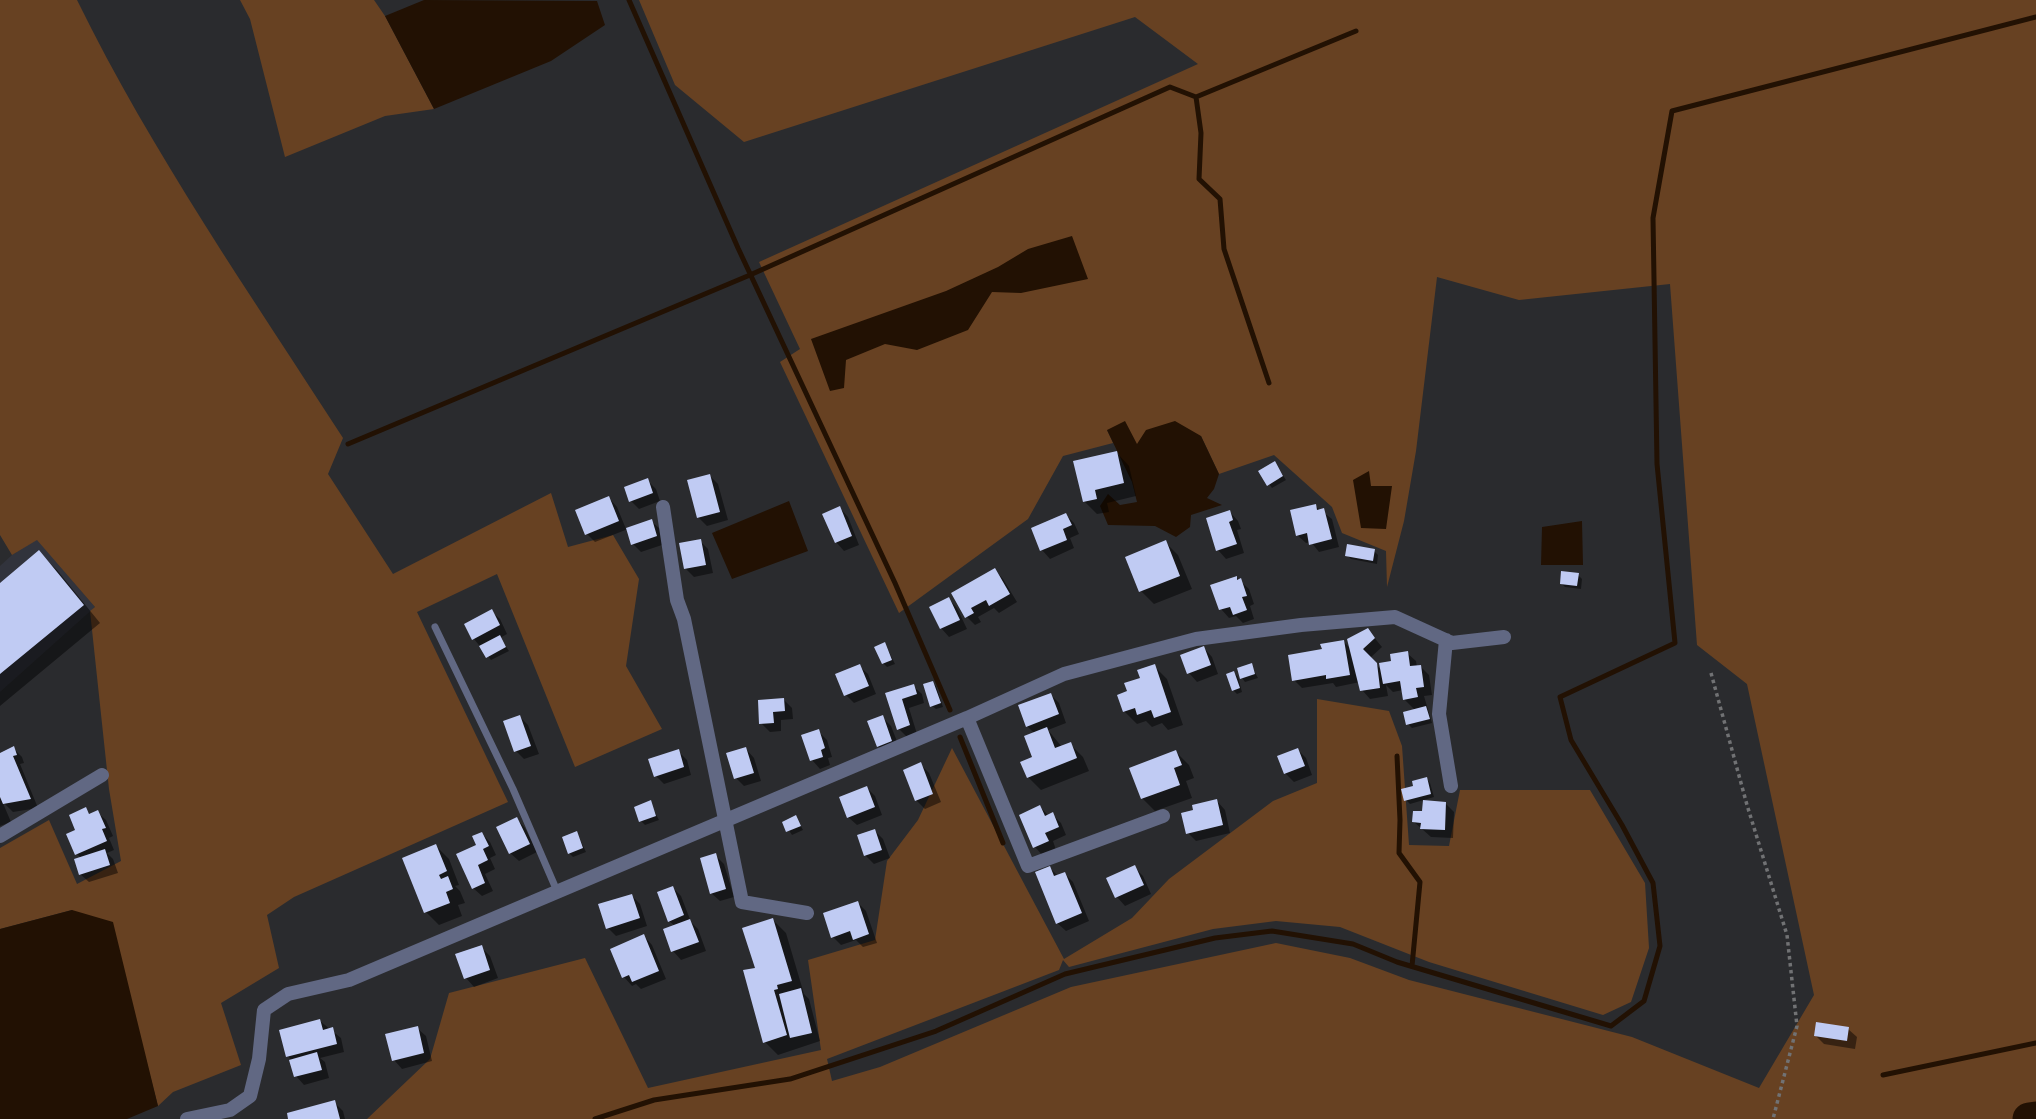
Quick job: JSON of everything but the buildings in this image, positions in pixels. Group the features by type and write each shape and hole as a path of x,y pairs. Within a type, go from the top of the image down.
{"street":[{"path":"663,507 677,600 684,618 742,902 807,913"},
{"path":"187,1119 230,1110 250,1096 259,1059 264,1010 288,994 349,980 967,718 1064,674 1196,639 1301,625 1395,617 1452,643 1504,637"},
{"path":"1446,640 1439,714 1451,786"},
{"path":"967,718 1028,866 1163,816"},
{"path":"0,836 102,775"}],"lane":[{"path":"435,627 513,789 558,892"}],"path":[{"path":"1710,673 1787,934 1797,1026 1773,1119"}],"shaded area":[{"path":"0,0 77,0 137,113 170,168 343,438 328,474 393,574 551,493 568,547 613,535 639,579 626,666 662,729 575,767 497,574 417,612 508,802 294,897 267,915 279,968 221,1003 241,1065 173,1092 158,1106 136,1022 72,910 0,929 0,848 49,820 77,884 121,861 109,789 90,611 95,607 37,540 12,555 0,535"},
{"path":"240,0 374,0 434,109 385,116 285,157 250,19"},
{"path":"424,0 597,1 605,25 551,61 434,109 385,16"},
{"path":"639,0 2036,0 2036,1119 367,1119 430,1059 449,993 585,958 648,1088 821,1050 808,960 875,940 887,861 918,820 952,748 1064,959 1132,918 1169,879 1273,801 1317,783 1317,699 1389,711 1402,746 1409,845 1449,846 1460,790 1590,790 1645,883 1649,948 1631,1002 1603,1015 1429,962 1340,927 1276,921 1213,929 1069,967 1063,960 1059,970 827,1059 832,1081 880,1067 1071,987 1276,943 1350,958 1409,980 1632,1037 1759,1088 1814,995 1747,684 1697,645 1670,284 1519,300 1437,277 1416,451 1404,521 1387,587 1386,551 1342,533 1332,507 1274,455 1219,474 1201,436 1137,445 1107,430 1113,443 1063,456 1028,519 899,613 780,362 800,349 759,262 1198,64 1135,17 744,142 675,85"},
{"path":"1072,236 1088,279 1021,293 992,292 968,330 917,350 885,344 846,360 844,388 830,391 811,339 946,291 998,267 1028,249"},
{"path":"1125,421 1137,444 1146,430 1175,421 1201,436 1219,474 1214,489 1207,498 1222,505 1191,515 1190,527 1176,537 1155,526 1108,525 1100,506 1108,494 1120,505 1137,502 1132,482 1107,430"},
{"path":"1369,471 1371,486 1392,486 1386,529 1361,528 1353,480"},
{"path":"789,501 808,551 732,579 712,533"},
{"path":"1582,521 1583,565 1541,565 1542,527"},
{"path":"37,539 95,607 0,692 0,566"},
{"path":"72,910 113,922 158,1106 127,1119 0,1119 0,929"}],"waterway":[{"path":"629,0 738,248 895,583 950,710"},
{"path":"595,1119 654,1100 790,1079 936,1031 1065,974 1215,938 1272,931 1353,944 1397,962 1611,1026 1644,1001 1660,946 1653,883 1571,740 1560,697 1675,643 1657,464 1653,218 1672,111 2036,17"},
{"path":"348,444 750,275 1170,87 1196,97 1356,31"},
{"path":"1196,97 1201,133 1199,179 1220,199 1224,249 1269,383"},
{"path":"960,737 1003,843"},
{"path":"1397,756 1399,853 1420,882 1412,966"},
{"path":"1883,1075 2036,1043"},
{"path":"2029,1119 2036,1118"}]}
